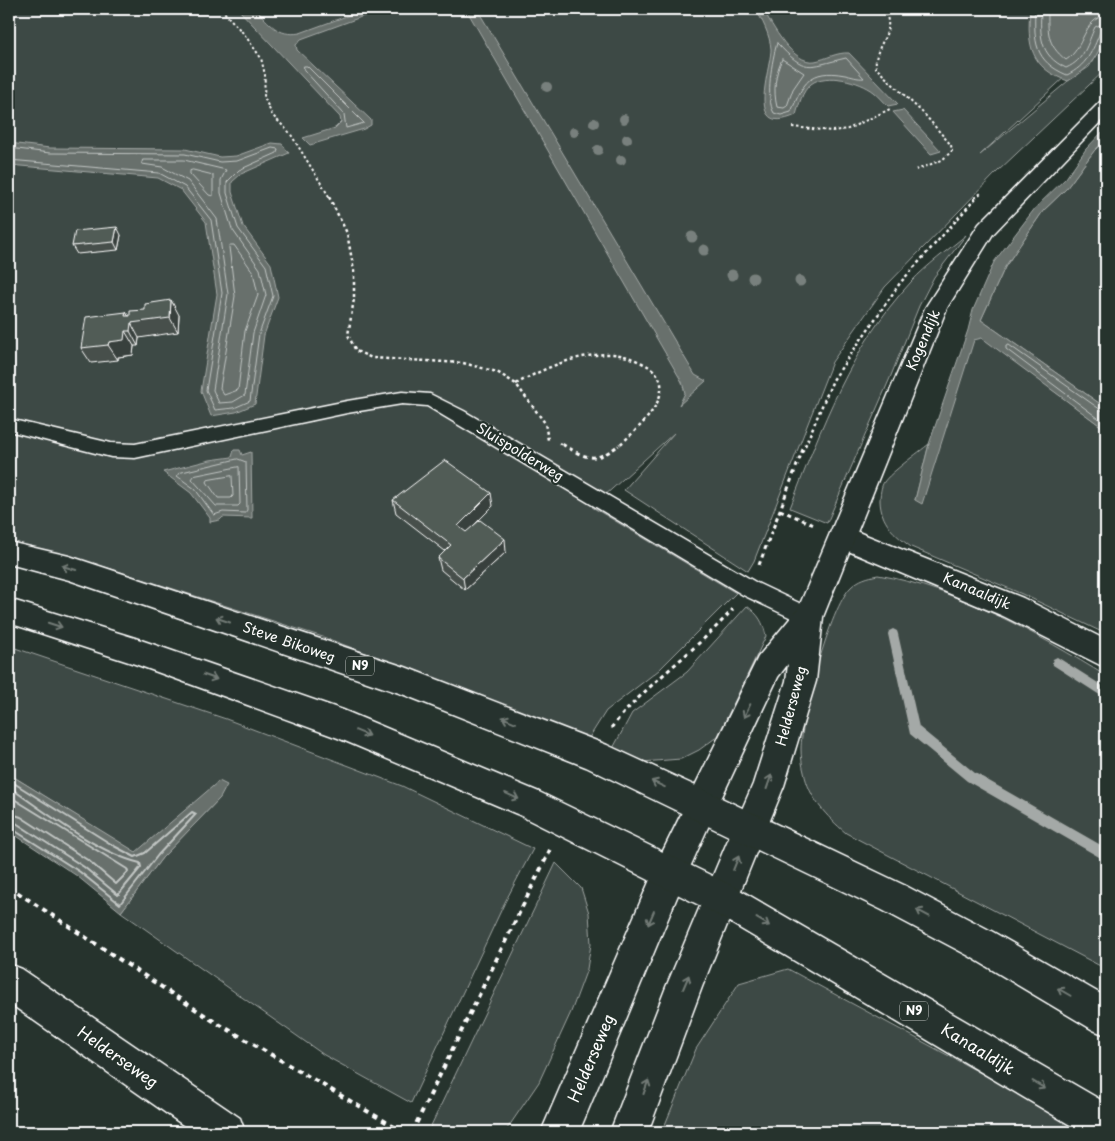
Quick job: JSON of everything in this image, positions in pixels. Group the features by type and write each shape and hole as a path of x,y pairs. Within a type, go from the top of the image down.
{"main road":[{"name":"Kogendijk","path":"809,616 930,321 956,274 986,229 1106,106"},
{"name":"Kanaaldijk","path":"843,537 1013,606 1106,655"},
{"name":"Steve Bikoweg","path":"9,553 69,568 405,682 596,756 750,828"},
{"name":"N9","path":"9,611 135,651 343,725 528,803 722,898"},
{"name":"Helderseweg","path":"702,805 768,668 809,616"},
{"name":"Helderseweg","path":"750,828 768,786 801,681 809,616"},
{"path":"670,873 702,805"},
{"path":"629,1132 668,1027 750,828"},
{"name":"N9","path":"750,828 894,898 981,944 1106,1017"},
{"name":"Helderseweg","path":"560,1132 670,873"},
{"name":"Kanaaldijk","path":"722,898 1106,1125"},
{"name":"Helderseweg","path":"9,982 226,1132"}],"lane":[{"name":"Sluispolderweg","path":"9,425 111,450 135,451 347,407 402,398 430,400 750,589 809,616"}],"path":[{"path":"221,9 244,34 261,58 265,75 264,97 272,115 290,134 336,208 348,233 354,271 354,299 348,335 356,351 372,358 463,363 497,372 516,384 545,423 549,443 535,461"},
{"path":"883,9 889,19 889,27 877,50 874,60 876,68 925,115 951,145 952,151 942,160 916,170"},
{"path":"792,127 840,130 851,128 878,112 890,109"},
{"path":"516,384 527,377 576,359 622,355 651,367 659,379 660,395 654,411 637,429 603,457 592,459 548,438"},
{"path":"780,510 843,537"},
{"path":"9,887 212,1020 403,1132"}],"shaded area":[{"path":"9,9 1089,9 1068,74 980,155 1068,81 1089,67 1101,47 1106,24 1106,69 998,171 885,287 832,362 754,561 748,571 624,490 674,433 592,507 736,593 659,670 606,711 589,738 326,638 105,567 9,541"},
{"path":"1106,139 1106,408 981,320 1005,267 1043,211 1066,189 1094,151"},
{"path":"966,235 934,277 919,306 827,523 790,508 826,418 854,361 871,334 911,282"},
{"path":"982,337 1106,430 1106,634 1022,594 911,547 894,533 883,516 880,499 881,488 884,482 898,468 929,444 915,500 973,340"},
{"path":"878,575 937,590 967,602 1025,629 1106,676 1106,969 846,833 825,813 814,798 806,781 801,749 806,713 818,664 834,616 843,598 857,582"},
{"path":"747,606 760,619 766,636 718,736 699,750 681,759 642,762 611,752 632,713 687,672"},
{"path":"9,646 226,719 402,786 533,849 505,902 411,1103 324,1055 121,912 162,858 220,798 136,853 9,774"},
{"path":"556,863 581,888 589,913 591,944 587,969 571,1012 539,1082 505,1132 428,1132"},
{"path":"788,969 1090,1132 662,1132 696,1049 739,983"}],"water":[{"path":"238,9 255,9 274,28 292,34 300,33 366,9 383,9 301,39 296,45 297,50 371,120 371,125 364,129 310,145 303,138 335,128 341,122 340,117"},
{"path":"466,9 477,9 695,375 706,381 679,405 685,393 682,382"},
{"path":"755,9 763,9 784,42 799,57 807,61 815,61 849,53 898,104 888,106 868,88 852,81 834,78 817,80 811,84 801,98 796,115 780,120 770,117 765,109 764,98 771,49 765,28"},
{"path":"1030,9 1106,9 1104,32 1098,51 1087,67 1068,81 1055,76 1038,62 1029,34"},
{"path":"903,110 941,151 931,154 893,112"},
{"path":"1106,128 1106,139 1094,151 1066,189 1043,211 1005,267 981,320 1106,408 1106,430 982,338 974,340 922,504 915,500 929,444 973,310 994,262 1036,207 1066,178 1086,149"},
{"path":"9,143 50,148 185,149 220,157 236,156 272,143 282,144 289,153 241,174 232,182 232,192 243,226 271,264 278,297 264,335 255,404 236,412 211,416 201,391 217,294 206,222 181,190 158,178 9,165"},
{"path":"234,450 240,450 242,455 251,452 252,518 223,517 220,520 210,522 210,518 191,493 163,472 210,460 232,457"},
{"path":"9,774 136,852 219,781 227,785 220,798 162,858 121,912 77,876 9,831"}],"building":[{"path":"117,227 114,242 72,246 75,231"},
{"path":"171,300 170,318 131,323 130,331 125,331 124,340 109,342 108,345 81,348 86,317 126,312 125,316 130,316 130,311 145,310 145,304"},
{"path":"445,460 491,493 458,526 466,532 480,520 505,539 463,578 438,558 451,545 393,500"}],"waterway":[{"path":"893,634 914,730 971,777 1106,855"},
{"path":"1057,662 1106,694"}]}
